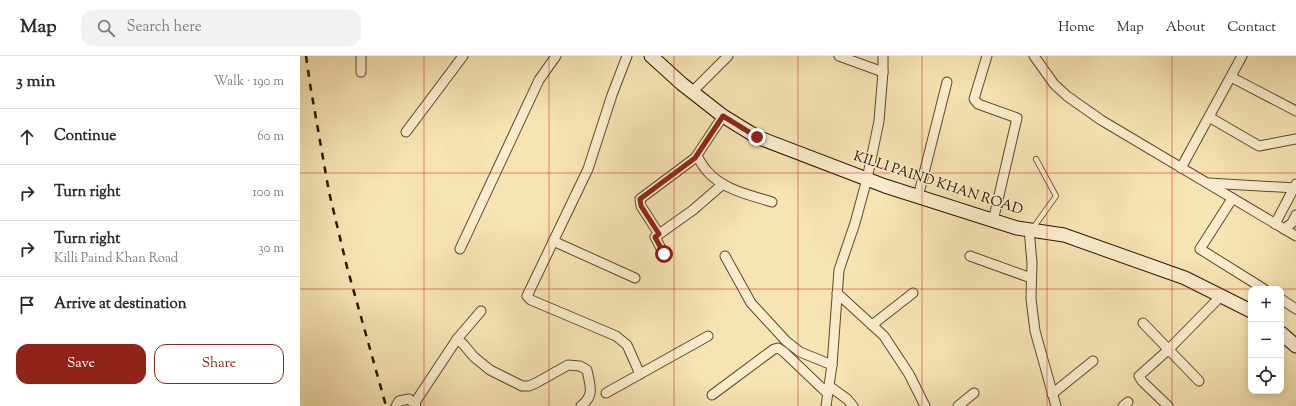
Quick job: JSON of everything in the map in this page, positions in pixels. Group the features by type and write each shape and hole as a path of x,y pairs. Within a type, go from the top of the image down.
{"street":[{"path":"361,56 361,72"},
{"path":"406,132 463,56"},
{"path":"460,250 539,80 556,56"},
{"path":"627,56 612,95 588,169 527,296 531,300 616,336 628,344 640,374"},
{"name":"KILLI PAIND KHAN ROAD","path":"651,56 692,92 723,116 757,137 867,179 993,221 1016,228 1064,235 1185,278 1248,310"},
{"path":"839,56 883,72"},
{"path":"826,406 832,365 839,270 855,223 867,179 879,121 883,56"},
{"path":"987,56 974,99 978,104 1017,118 993,221"},
{"path":"1034,56 1054,84 1067,96 1101,120 1296,236"},
{"path":"1181,168 1242,56"},
{"path":"692,92 724,57"},
{"path":"1230,77 1296,111"},
{"path":"918,197 947,82"},
{"path":"659,234 641,206 640,199 697,156 723,116"},
{"path":"1209,117 1259,146 1296,140"},
{"path":"697,156 707,172 723,184 772,202"},
{"path":"1206,183 1295,187 1275,224"},
{"path":"664,254 655,237 693,210 723,184"},
{"path":"1232,199 1200,249 1259,286"},
{"path":"1281,213 1296,214 1292,223 1284,229"},
{"path":"1030,229 1032,263 1031,298 1035,330 1056,406"},
{"path":"553,241 635,278"},
{"path":"724,256 751,303 786,341 800,352 832,365"},
{"path":"970,256 1031,278"},
{"path":"837,293 884,336 909,374 925,406"},
{"path":"872,325 913,293"},
{"path":"1168,406 1142,381 1139,376 1168,350 1221,296"},
{"path":"1284,302 1296,309"},
{"path":"396,406 399,401 409,399 415,405 457,339 481,311"},
{"path":"1143,323 1199,381"},
{"path":"1284,335 1296,346"},
{"path":"606,393 708,336"},
{"path":"457,339 474,357 490,370 522,386 536,384 568,365 580,366 587,370 591,389 589,399 581,406"},
{"path":"712,395 774,349 778,348 828,390 847,398 853,406"},
{"path":"1052,394 1093,361"},
{"path":"958,406 974,393"}],"lane":[{"path":"1030,229 1056,196 1036,159"}],"railway":[{"path":"306,56 329,192 347,267 386,406"}],"route":[{"path":"664,254 655,237 659,234 641,206 640,199 695,158 723,116 757,137"}]}
